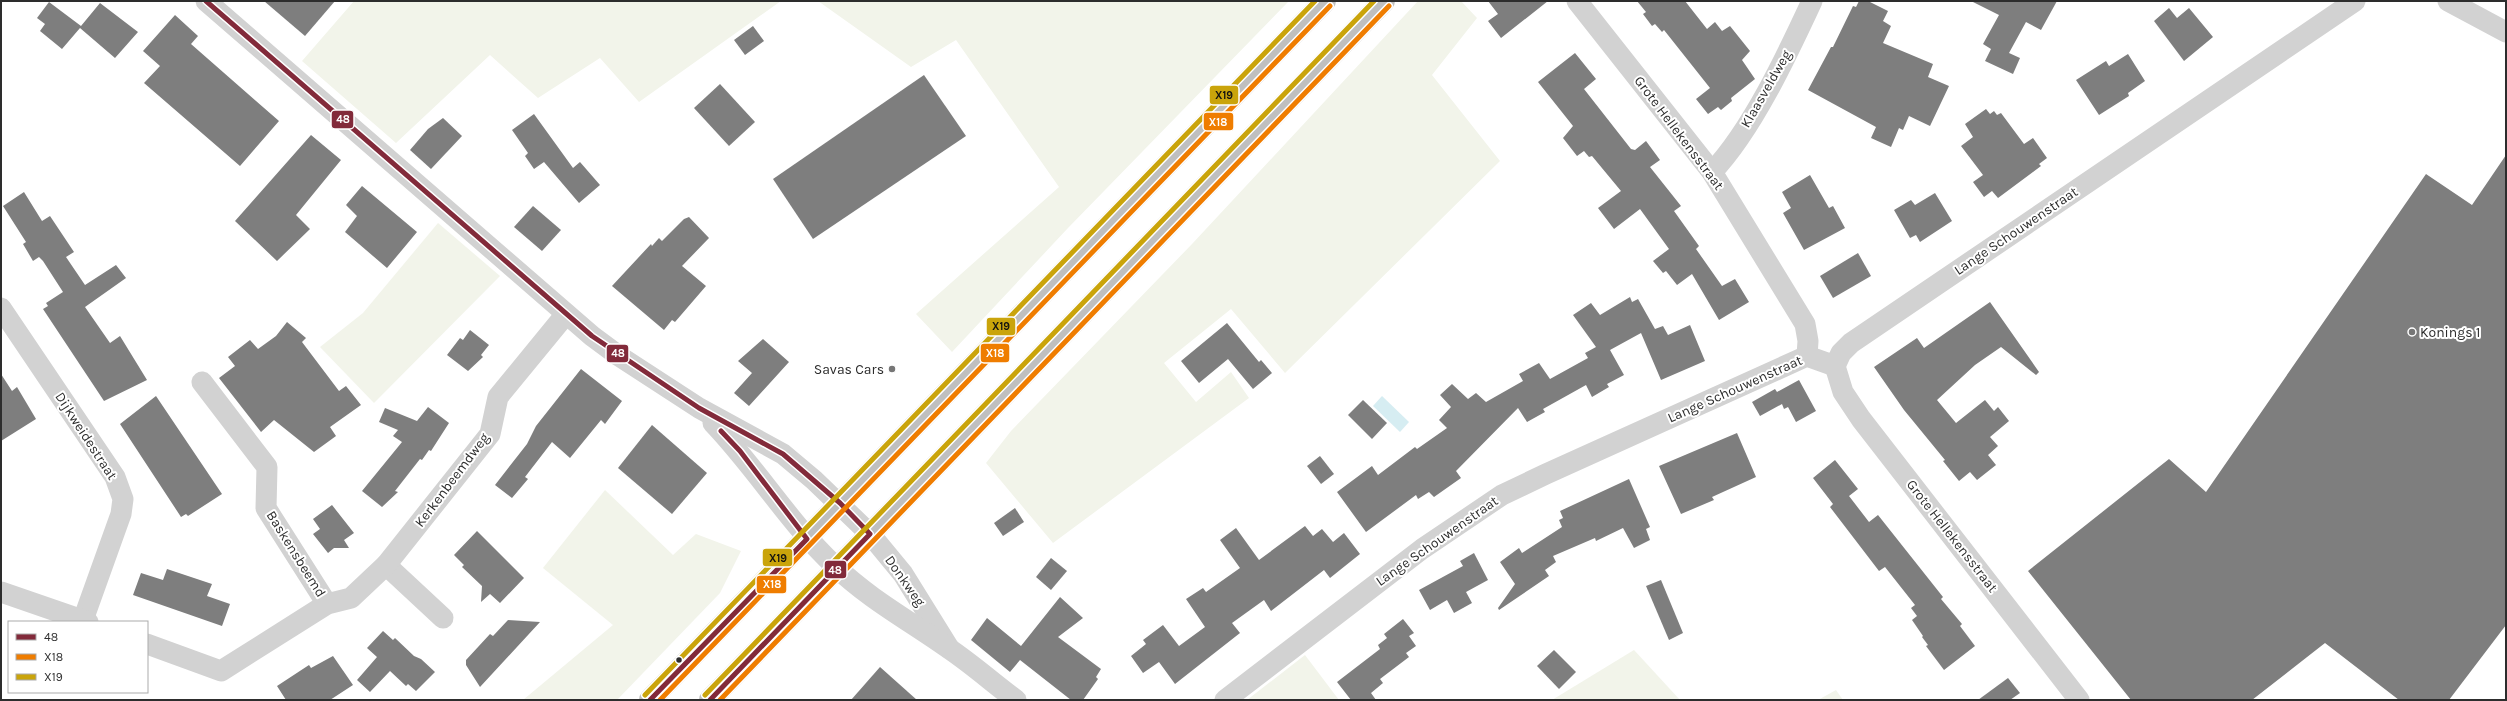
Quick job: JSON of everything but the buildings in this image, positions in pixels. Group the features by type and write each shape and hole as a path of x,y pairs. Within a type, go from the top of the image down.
{"highway":[{"path":"650,700 874,470 1325,1"},
{"path":"710,700 1384,1"}],"street":[{"name":"Donkweg","path":"206,1 566,314 619,356 699,408 783,454 840,504 870,534 903,574 949,648"},
{"name":"Grote Hellekensstraat","path":"1577,1 1712,172 1805,324 1808,341 1807,356"},
{"name":"Klaasveldweg","path":"1712,172 1727,156 1765,93 1812,1"},
{"name":"Lange Schouwenstraat","path":"1225,700 1422,549 1496,499 1546,474 1807,356 1835,366 1841,353 1851,343 2354,1"},
{"path":"2448,1 2506,32"},
{"name":"Dijkweidestraat","path":"1,308 115,477 123,499 121,514 85,621"},
{"name":"Kerkenbeemdweg","path":"148,644 221,671 328,604 351,598 386,565 490,434 498,397 566,314"},
{"name":"Grote Hellekensstraat","path":"1835,366 1843,392 1861,419 2080,700"},
{"name":"Baskensbeemd","path":"202,382 267,467 266,508 328,604"},
{"name":"Donkweg","path":"699,408 740,451 807,539 837,568 874,599 949,648 1016,700"},
{"path":"386,565 443,618"},
{"path":"1,592 85,621"}],"shaded area":[{"path":"354,1 781,1 639,102 600,58 538,98 490,55 396,143 302,61"},
{"path":"818,1 1289,1 1068,228 952,352 916,314 1059,187 956,40 911,67"},
{"path":"1418,1 1461,1 1477,18 1432,75 1500,161 1285,373 1231,309 1164,363 1196,402 1231,372 1249,398 1053,543 986,463 1011,431 1192,244"},
{"path":"438,223 500,276 374,403 320,347 363,313"},
{"path":"605,490 673,555 696,534 741,551 720,593 617,700 523,700 613,625 543,568"},
{"path":"1634,650 1680,700 1552,700"},
{"path":"1305,655 1339,700 1247,700"},
{"path":"1836,690 1843,700 1818,700"}],"water":[{"path":"1382,396 1409,422 1400,432 1373,406"}],"transit line":[{"name":"48","path":"206,1 592,336 699,408 783,454 840,503 870,534 710,700"},
{"name":"X19","path":"645,695 1315,1"},
{"name":"X19","path":"705,695 1374,1"},
{"name":"X18","path":"660,700 1330,6"},
{"name":"X18","path":"720,700 1389,6"},
{"name":"48","path":"650,700 807,539 740,451 721,431"}],"place":[{"name":"Konings 1","path":"2412,332"},
{"name":"Savas Cars","path":"892,369"}]}
